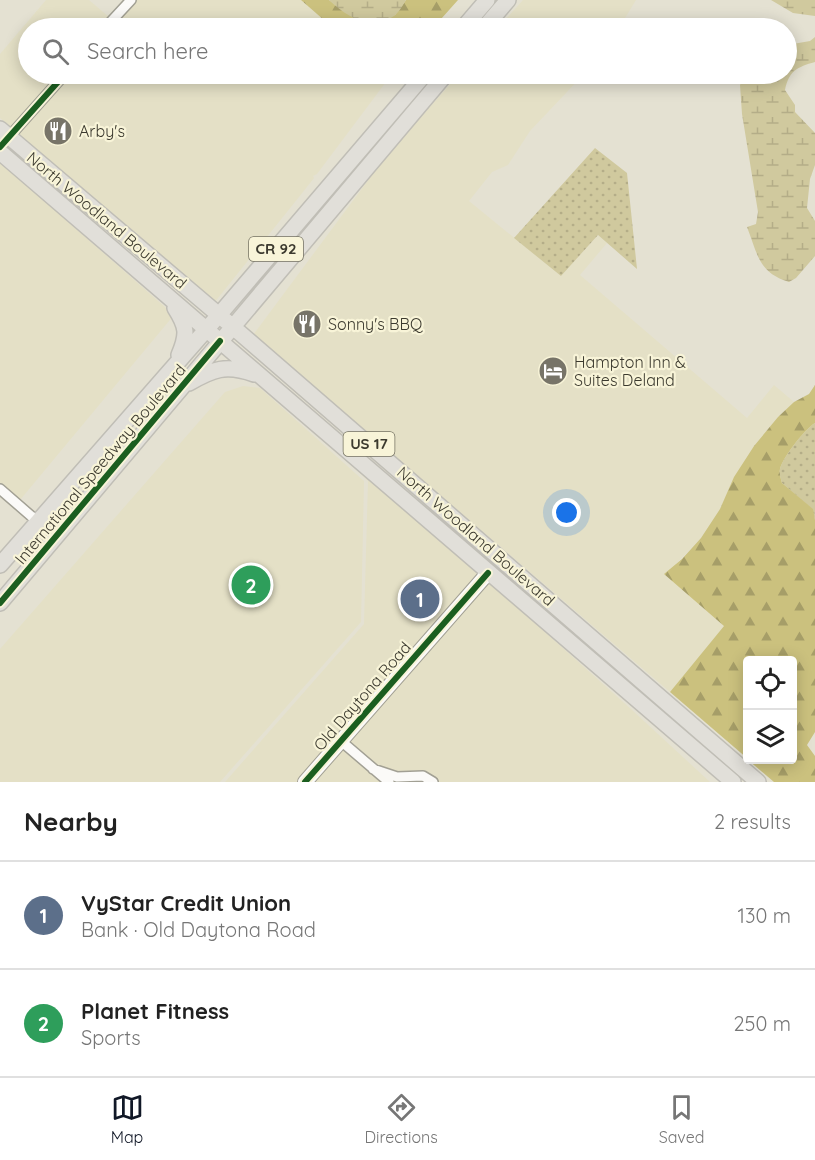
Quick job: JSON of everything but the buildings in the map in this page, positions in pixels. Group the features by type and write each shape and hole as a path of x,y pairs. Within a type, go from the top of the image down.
{"main road":[{"path":"474,18 487,0"},
{"path":"493,18 508,0"},
{"name":"International Speedway Boulevard","path":"0,566 207,330 416,84"},
{"name":"International Speedway Boulevard","path":"0,603 438,84"},
{"path":"393,111 402,126"},
{"name":"North Woodland Boulevard","path":"3,138 107,220 219,315 758,782"},
{"name":"North Woodland Boulevard","path":"0,152 733,782"},
{"path":"331,183 349,189"},
{"path":"271,255 284,267"},
{"path":"170,300 183,321 186,333 174,367"},
{"path":"181,388 209,372 222,369 240,369 261,376"},
{"path":"387,486 405,486 430,497"},
{"path":"32,566 40,544 41,531 38,522"},
{"path":"470,558 485,562 504,561"},
{"path":"488,573 506,574 534,597 567,615"},
{"path":"664,723 681,729 693,726"},
{"path":"685,741 701,741 723,752"}],"street":[{"path":"114,18 131,0"},
{"path":"3,138 55,84"},
{"path":"95,234 107,220"},
{"path":"0,489 38,522"},
{"name":"Old Daytona Road","path":"305,782 488,573"},
{"path":"341,741 389,782"},
{"path":"373,769 397,777 423,776 433,782"}],"shaded area":[{"path":"46,0 89,0 109,17 108,18 31,18"},
{"path":"137,0 301,0 322,18 121,18"},
{"path":"523,0 636,0 625,18 507,18"},
{"path":"18,33 18,84 50,84 11,127 0,118 0,54"},
{"path":"63,84 384,84 317,174 313,176 314,178 214,303 18,134"},
{"path":"450,84 575,84 530,131 508,165 492,172 469,201 561,276 598,235 607,243 580,275 747,418 774,385 794,402 754,446 720,509 701,538 675,565 724,626 670,692 253,335 384,159"},
{"path":"0,162 174,315 20,500 0,483"},
{"path":"243,386 260,388 364,481 361,622 220,782 0,782 0,649 225,392"},
{"path":"348,461 480,574 298,782 225,782 364,624 368,481"},
{"path":"488,581 710,782 438,782 435,777 425,772 398,772 375,764 348,741"},
{"path":"342,747 368,771 382,782 311,782"}],"green space":[{"path":"301,0 329,0 356,18 322,18"},
{"path":"329,0 406,0 390,18 354,18"},
{"path":"406,0 458,0 442,18 381,18 395,15"},
{"path":"771,0 815,0 815,16 793,13"},
{"path":"815,37 815,62 797,70 797,43 810,41"},
{"path":"787,84 785,90 795,105 795,112 815,133 815,165 810,179 807,208 815,221 815,256 796,278 789,282 765,268 747,227 756,224 758,212 742,114 740,85"},
{"path":"595,148 627,173 637,269 598,235 561,276 514,238"},
{"path":"815,385 815,423 790,451 780,472 782,483 813,509 815,520 815,732 807,745 815,756 815,782 774,782 753,764 797,764 797,656 743,656 743,755 670,692 724,626 664,574 682,559 701,538 720,509 734,477 754,446 778,417 794,402 809,394"},
{"path":"815,423 815,520 812,509 782,483 780,469 790,451"}],"cycle path":[{"path":"0,147 56,84"},
{"path":"0,603 220,341"},
{"path":"305,782 488,573"}],"place":[{"name":"Arby's","path":"58,131"},
{"name":"Sonny's BBQ","path":"307,324"},
{"name":"Hampton Inn & Suites Deland","path":"553,371"},
{"name":"Planet Fitness","path":"251,585"},
{"name":"VyStar Credit Union","path":"420,599"}]}
